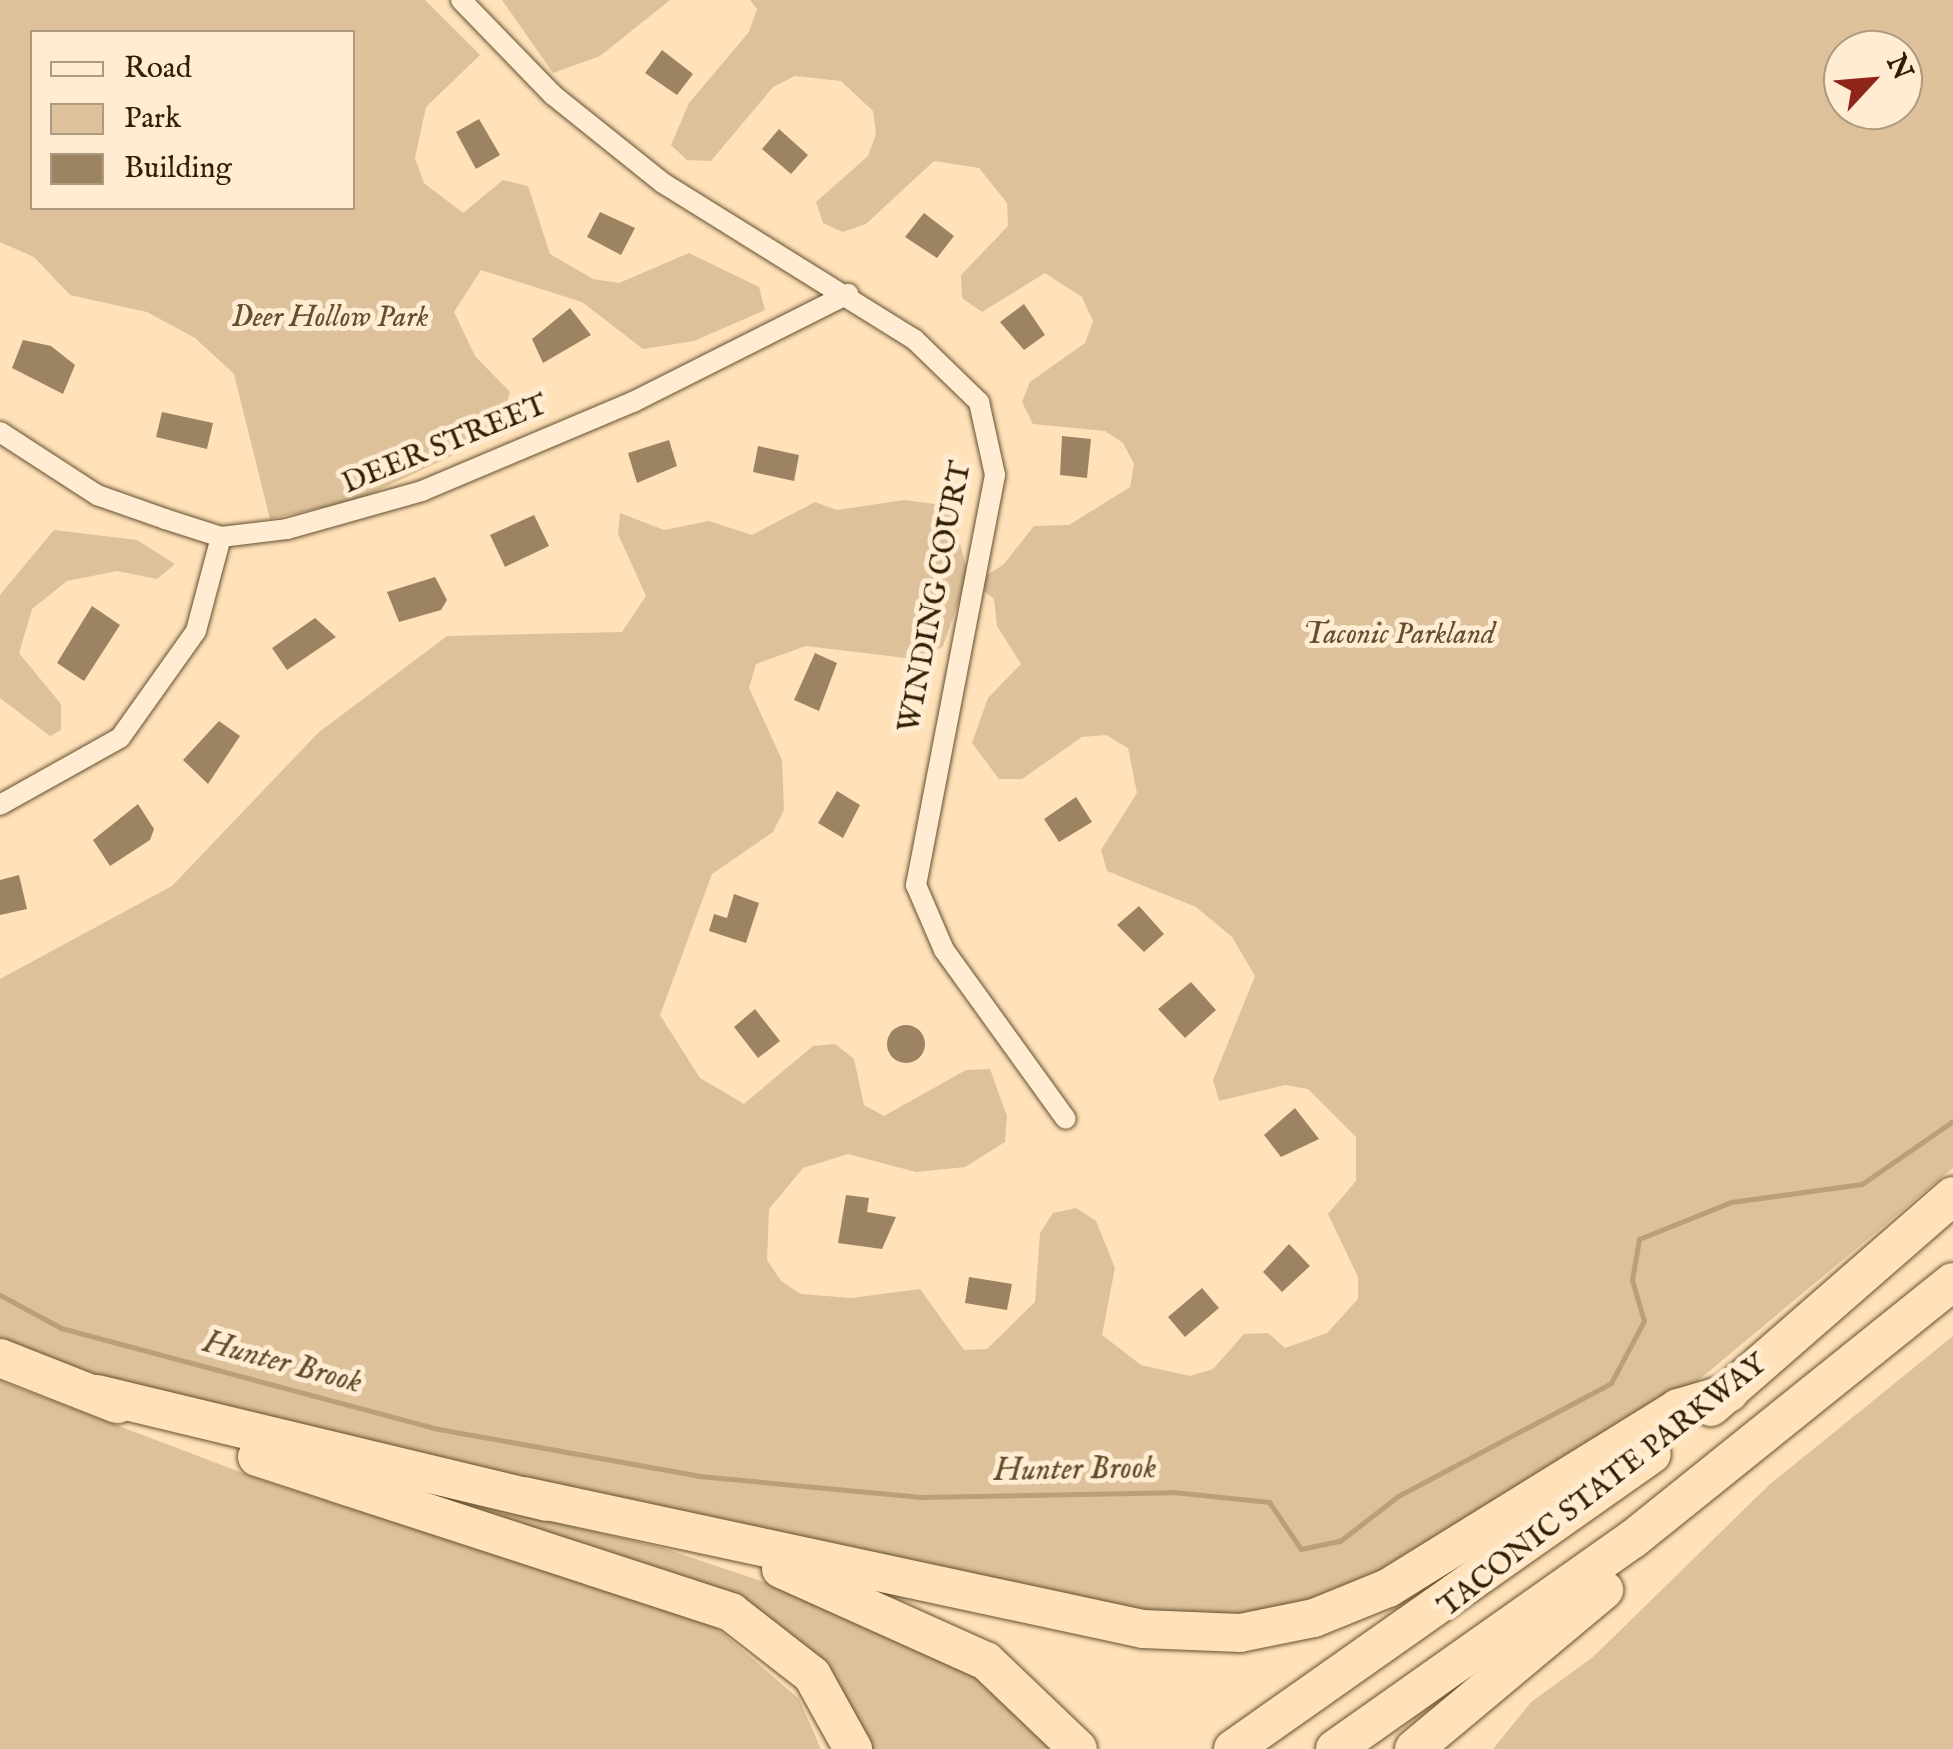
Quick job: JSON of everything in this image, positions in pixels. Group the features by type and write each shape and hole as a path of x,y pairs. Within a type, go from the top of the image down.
{"highway":[{"name":"TACONIC STATE PARKWAY","path":"1234,1749 1488,1578 1730,1393 1953,1196"},
{"name":"TACONIC STATE PARKWAY","path":"1334,1749 1619,1549 1953,1282"},
{"path":"1414,1749 1953,1308"},
{"path":"0,1358 97,1394 171,1428 731,1612 799,1660 853,1749"},
{"path":"97,1394 524,1496 1142,1629 1240,1633 1314,1618 1388,1588 1678,1408 1730,1393"},
{"path":"524,1496 745,1556 888,1612 1004,1673 1078,1749"}],"street":[{"name":"WINDING COURT","path":"461,0 553,95 663,183 848,294 960,378 988,420 994,475 916,885 944,950 1066,1119"},
{"name":"DEER STREET","path":"0,432 97,495 222,537 361,515 633,402 848,294"},
{"path":"0,806 120,738 196,631 222,537"}],"green space":[{"name":"Deer Hollow Park","path":"0,0 425,0 480,55 426,107 415,158 424,183 463,213 503,180 528,186 550,254 593,279 619,283 689,253 759,287 765,310 694,341 643,349 582,302 481,270 454,312 475,356 510,392 504,411 515,426 360,499 270,519 234,374 195,338 147,312 70,295 34,257 0,242"},
{"path":"502,0 670,0 600,56 553,73"},
{"name":"Taconic Parkland","path":"750,0 1953,0 1953,1168 1683,1393 1351,1595 1199,1626 115,1387 0,1347 0,979 172,886 319,732 447,636 622,632 646,596 618,534 620,513 664,530 709,521 752,535 815,502 837,510 904,500 951,506 968,575 943,646 922,660 806,646 756,664 749,688 782,760 784,810 773,832 712,874 660,1015 700,1078 744,1104 813,1046 835,1044 854,1059 864,1105 884,1116 966,1070 990,1069 1007,1116 1005,1142 965,1167 916,1172 848,1154 803,1168 769,1209 767,1260 781,1281 801,1294 851,1298 920,1289 964,1350 987,1349 1035,1302 1040,1233 1053,1213 1076,1208 1096,1221 1115,1268 1102,1335 1141,1365 1190,1376 1213,1369 1244,1334 1268,1333 1285,1348 1327,1333 1358,1299 1358,1277 1328,1214 1356,1181 1356,1137 1308,1089 1285,1085 1219,1101 1213,1080 1255,976 1232,937 1196,907 1107,871 1101,850 1137,793 1128,748 1106,735 1082,737 1022,779 999,779 972,743 988,698 1021,664 997,626 994,599 974,583 1003,565 1034,526 1069,525 1130,487 1134,464 1123,443 1105,431 1033,424 1022,402 1030,382 1085,343 1093,321 1082,297 1045,273 982,312 962,298 961,275 1008,226 1007,203 979,168 934,161 866,224 843,232 823,223 816,202 868,156 876,134 873,111 841,81 795,76 773,87 711,161 687,160 671,145 689,103 749,32 757,9"},
{"path":"54,530 137,540 175,564 157,579 117,571 67,581 32,609 19,653 61,704 61,730 50,736 0,698 0,595"},
{"path":"1953,1336 1953,1749 1493,1749 1531,1702 1593,1657 1769,1485"},
{"path":"0,1381 264,1481 711,1623 799,1699 821,1749 0,1749"},
{"path":"410,1488 663,1548 821,1601 982,1675 1064,1749 862,1749 754,1615"}],"building":[{"path":"662,50 693,74 677,95 645,73"},
{"path":"479,119 500,155 476,169 456,132"},
{"path":"779,129 808,155 791,174 762,149"},
{"path":"600,212 635,228 621,255 587,237"},
{"path":"924,213 954,236 937,258 905,237"},
{"path":"1024,304 1045,335 1024,350 1000,322"},
{"path":"570,308 591,335 543,363 532,339"},
{"path":"23,340 51,346 75,365 63,394 12,368"},
{"path":"162,412 213,423 207,449 156,437"},
{"path":"1062,436 1091,439 1087,478 1060,475"},
{"path":"669,440 677,466 637,483 628,453"},
{"path":"758,446 799,455 794,481 753,472"},
{"path":"534,515 549,546 505,567 490,535"},
{"path":"435,577 447,600 441,610 399,622 387,592"},
{"path":"92,606 120,625 84,681 57,663"},
{"path":"315,618 336,637 287,670 272,648"},
{"path":"815,653 837,663 819,711 794,700"},
{"path":"219,721 240,736 208,784 183,760"},
{"path":"837,791 860,805 843,838 818,823"},
{"path":"1076,797 1092,822 1059,842 1044,819"},
{"path":"138,804 154,829 150,840 110,866 93,840"},
{"path":"19,875 27,909 0,915 0,880"},
{"path":"734,894 759,903 746,943 709,931 714,914 727,918"},
{"path":"1139,906 1164,934 1144,952 1117,925"},
{"path":"1191,982 1216,1010 1185,1038 1158,1009"},
{"path":"755,1009 780,1041 758,1058 734,1027"},
{"path":"906,1025 919,1031 925,1044 919,1057 906,1063 893,1057 887,1044 893,1031"},
{"path":"1295,1108 1319,1139 1281,1157 1264,1135"},
{"path":"846,1195 869,1198 867,1212 896,1217 882,1249 838,1243"},
{"path":"1289,1244 1310,1266 1282,1292 1263,1272"},
{"path":"969,1277 1012,1284 1007,1310 965,1303"},
{"path":"1202,1288 1219,1308 1185,1337 1168,1317"}],"waterway":[{"name":"Hunter Brook","path":"0,1295 61,1328 433,1428 699,1476 921,1497 1173,1492 1269,1502 1301,1549 1340,1541 1398,1496 1611,1383 1644,1321 1632,1280 1639,1239 1731,1202 1862,1184 1953,1121"}]}
